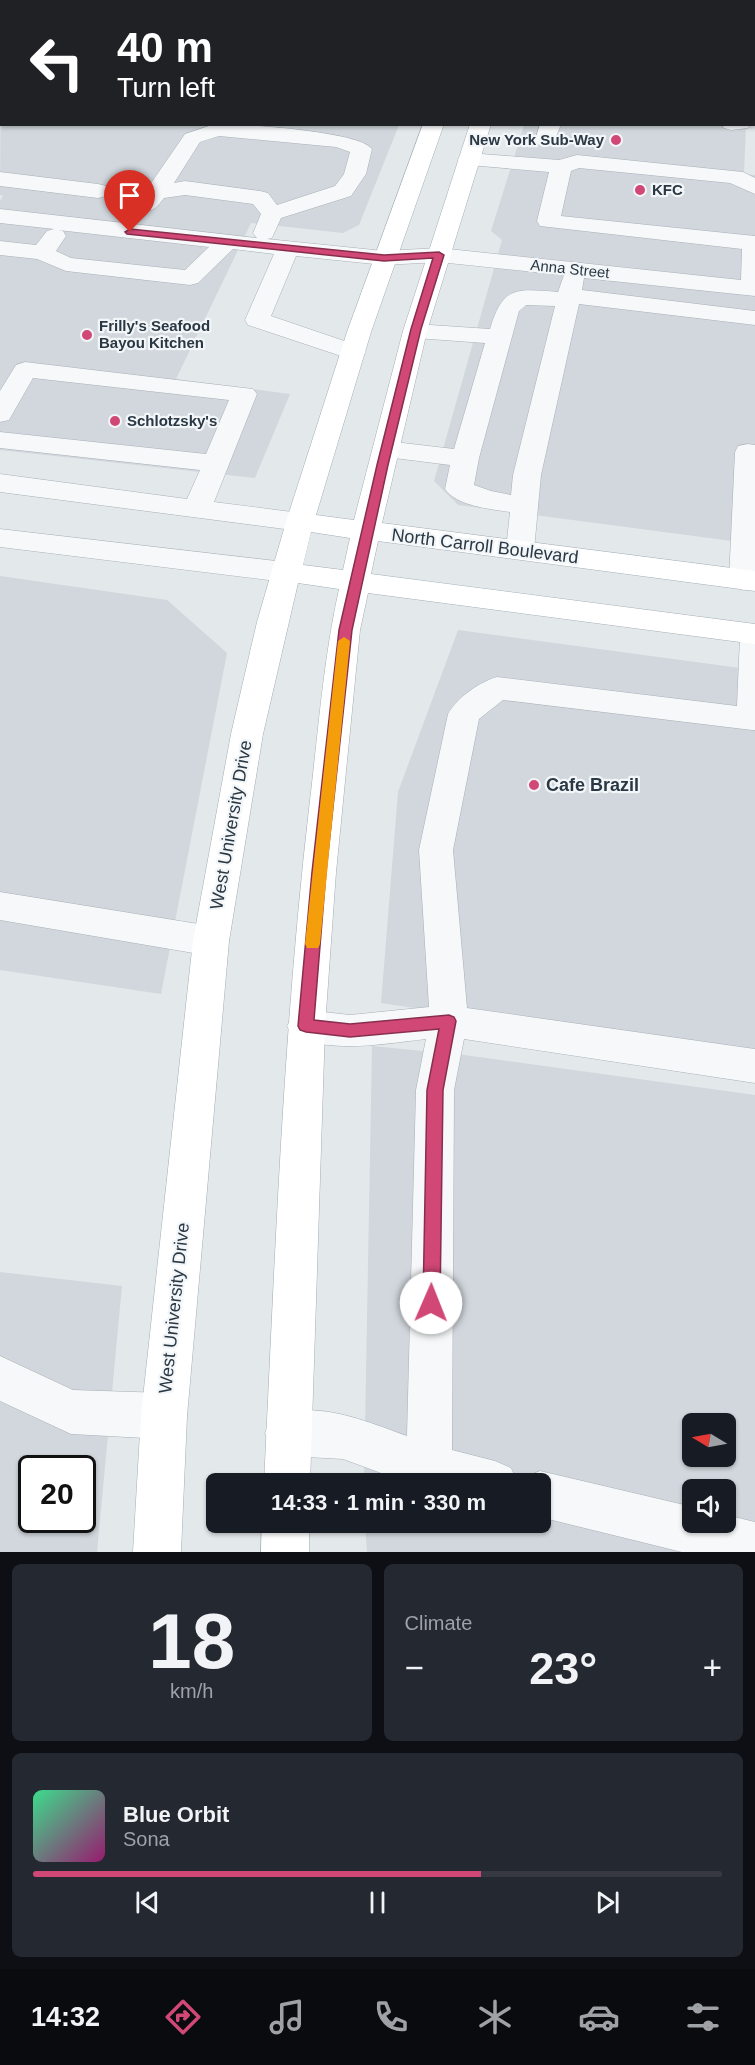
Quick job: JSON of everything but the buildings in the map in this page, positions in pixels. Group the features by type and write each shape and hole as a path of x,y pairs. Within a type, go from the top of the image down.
{"main road":[{"name":"West University Drive","path":"157,1552 164,1416 211,941 247,734 285,572 300,522 384,258 433,126"},
{"path":"287,1473 306,1026 345,630 366,530 416,331 480,126"},
{"name":"North Carroll Boulevard","path":"300,522 749,581"},
{"path":"285,572 755,635"},
{"path":"285,1552 286,1533"}],"street":[{"path":"130,232 178,155 192,138 218,130 339,141 361,149 355,174 343,191 272,214"},
{"path":"470,159 561,167 577,161 588,162 735,177 755,187"},
{"path":"561,167 548,221 755,233 753,289"},
{"path":"0,179 98,191"},
{"path":"157,192 185,188 260,198 272,214"},
{"path":"256,245 267,228 272,214"},
{"name":"Anna Street","path":"0,216 384,258 439,255 753,289"},
{"path":"42,253 64,224"},
{"path":"0,248 42,253 66,264 190,278 228,242"},
{"path":"288,248 257,320 353,352"},
{"path":"520,550 526,474 575,270"},
{"path":"524,506 485,499 459,489 465,458 508,308 519,298 569,298 631,303 755,318"},
{"path":"416,331 500,338"},
{"path":"0,414 25,370 244,394 197,509"},
{"path":"0,440 216,463"},
{"path":"386,449 465,458"},
{"path":"749,581 748,452 755,453"},
{"name":"North Carroll Boulevard","path":"0,483 300,522"},
{"path":"0,538 285,572"},
{"path":"429,1467 435,1090 449,1021 436,850 464,714 497,688 753,719 755,635"},
{"path":"0,906 211,941"},
{"path":"306,1026 350,1031 449,1021 755,1066"},
{"path":"0,1378 71,1412 164,1416"},
{"path":"288,1433 343,1437 452,1473"},
{"path":"551,1497 755,1546"}],"shaded area":[{"path":"0,126 399,126 359,225 343,233 251,223 176,379 290,394 255,478 0,450 0,201 3,196 0,195"},
{"path":"524,126 746,126 744,174 755,175 755,544 458,505 434,481 502,240 491,231"},
{"path":"0,576 167,600 227,653 161,994 0,970"},
{"path":"458,630 755,670 755,1059 381,1003 398,792"},
{"path":"372,1046 464,1055 755,1095 755,1552 367,1552 366,1533 551,1533 551,1473 364,1473"},
{"path":"0,1272 122,1286 97,1552 0,1552"}],"slow traffic":[{"path":"313,944 344,641"}],"place":[{"name":"New York Sub-Way","path":"616,140"},
{"name":"KFC","path":"640,190"},
{"name":"Frilly's Seafood Bayou Kitchen","path":"87,335"},
{"name":"Schlotzsky's","path":"115,421"},
{"name":"Cafe Brazil","path":"534,785"}],"route":[{"path":"130,232 384,258 439,255 416,329 366,530 345,630 319,872 306,1026 350,1031 449,1021 435,1090 431,1303"}]}
